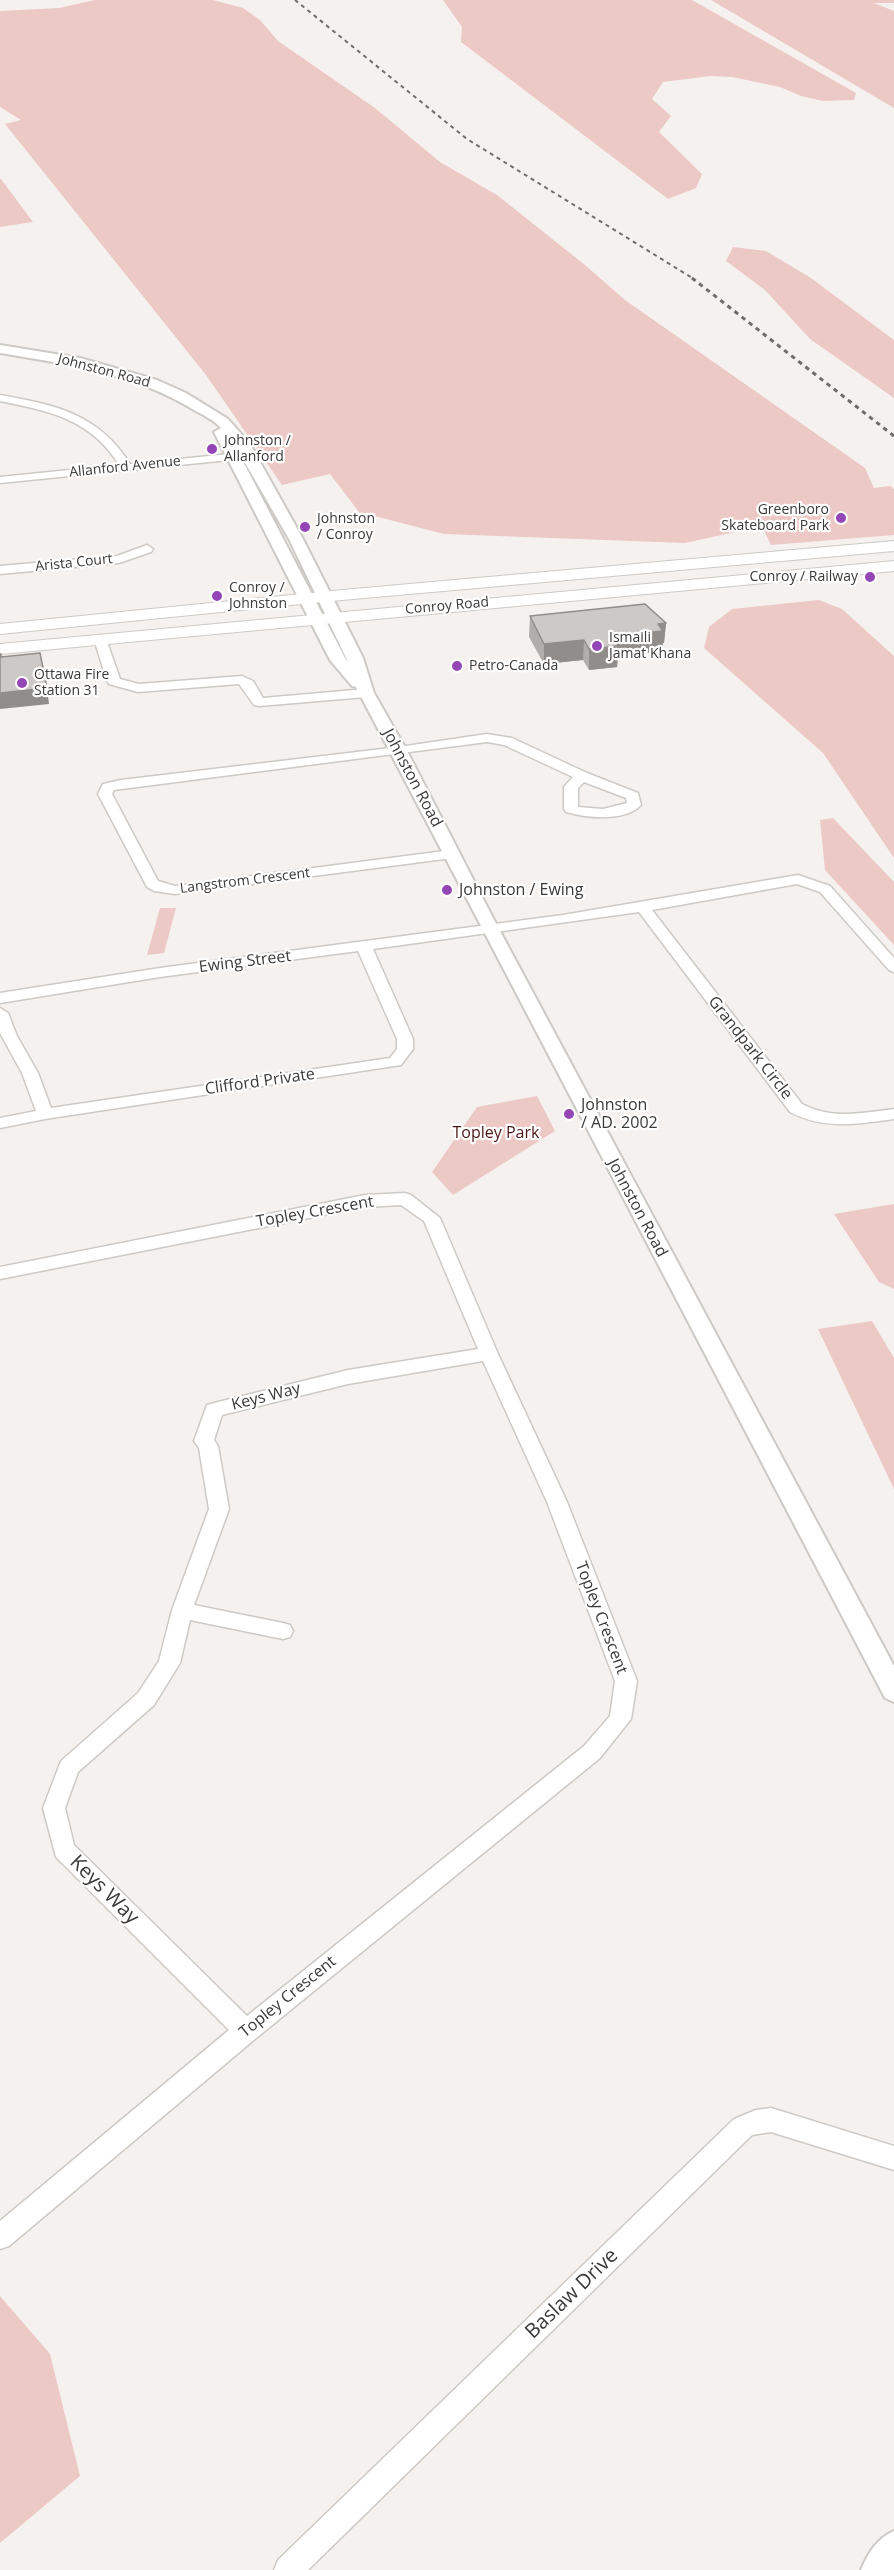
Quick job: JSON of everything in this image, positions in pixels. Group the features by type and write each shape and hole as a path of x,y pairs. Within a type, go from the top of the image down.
{"main road":[{"name":"Conroy Road","path":"9,628 894,546"},
{"name":"Conroy Road","path":"0,649 894,566"},
{"path":"9,628 22,647"}],"street":[{"name":"Johnston Road","path":"0,349 80,362 163,387 203,409 231,430 250,455 325,618 355,658 366,693 399,751 894,1691"},
{"path":"0,398 40,405 74,417 90,426 113,445 126,467"},
{"name":"Johnston Road","path":"203,409 220,432 316,598"},
{"name":"Allanford Avenue","path":"0,480 250,455"},
{"name":"Arista Court","path":"0,570 119,559 147,549"},
{"path":"100,639 114,681 126,686 138,688 242,680 248,684 259,702 366,693"},
{"path":"399,751 487,738 507,741 582,776"},
{"name":"Langstrom Crescent","path":"399,751 121,784 108,787 105,794 152,884 159,888 175,890 452,854"},
{"path":"492,931 798,879 825,889 894,967"},
{"name":"Grandpark Circle","path":"643,907 796,1108 810,1118 833,1121 894,1114"},
{"name":"Ewing Street","path":"0,998 111,978 492,931"},
{"name":"Clifford Private","path":"0,1123 45,1114 396,1062 405,1049 405,1039 364,947"},
{"path":"0,1013 9,1036 30,1073 45,1114"},
{"name":"Topley Crescent","path":"0,1273 365,1201 405,1199 431,1218 489,1354 557,1502 626,1681 620,1719 592,1752 246,2031 0,2237"},
{"name":"Keys Way","path":"246,2031 64,1850 54,1808 69,1767 146,1699 169,1663 182,1610 219,1509 208,1446 204,1441 214,1410 348,1377 489,1354"},
{"path":"182,1610 283,1630"},
{"name":"Baslaw Drive","path":"288,2570 743,2127 771,2120 894,2158"},
{"path":"879,2570 894,2549"}],"green space":[{"path":"95,0 213,0 243,8 260,20 278,41 375,108 440,162 497,195 625,300 865,468 874,488 890,486 894,489 894,535 771,545 758,518 749,529 685,543 444,534 359,512 330,474 282,485 206,375 5,124 21,120 0,107 0,11 59,8"},
{"path":"443,0 692,0 856,93 854,100 823,101 801,96 780,87 732,77 710,76 663,82 652,99 671,116 659,132 702,174 696,188 668,199 461,42 462,27"},
{"path":"711,0 894,0 894,3 874,3 894,11 894,108"},
{"path":"1,179 33,222 0,227"},
{"path":"733,247 766,251 811,278 894,340 894,398 810,339 765,290 726,261"},
{"path":"819,600 842,609 894,656 894,858 823,753 704,648 709,627 732,609"},
{"path":"833,818 894,882 894,945 825,870 820,820"},
{"path":"160,908 176,908 164,953 147,955"},
{"name":"Topley Park","path":"537,1096 555,1131 453,1195 432,1172 477,1107"},
{"path":"894,1204 894,1289 879,1282 834,1214"},
{"path":"872,1321 894,1358 894,1489 818,1329"},
{"path":"0,2296 50,2354 80,2476 0,2543"}],"building":[{"path":"645,604 666,623 658,624 663,631 612,636 618,646 589,649 584,640 544,644 530,616"},
{"path":"40,653 47,688 0,693 0,654 1,657"}],"railway":[{"path":"295,0 467,139 694,279"},
{"path":"692,278 894,436"}],"place":[{"name":"Johnston / Allanford","path":"212,449"},
{"name":"Greenboro Skateboard Park","path":"841,518"},
{"name":"Johnston / Conroy","path":"305,527"},
{"name":"Conroy / Railway","path":"870,577"},
{"name":"Conroy / Johnston","path":"217,596"},
{"name":"Ismaili Jamat Khana","path":"597,646"},
{"name":"Petro-Canada","path":"457,666"},
{"name":"Ottawa Fire Station 31","path":"22,683"},
{"name":"Johnston / Ewing","path":"447,890"},
{"name":"Johnston / AD. 2002","path":"569,1114"}]}
